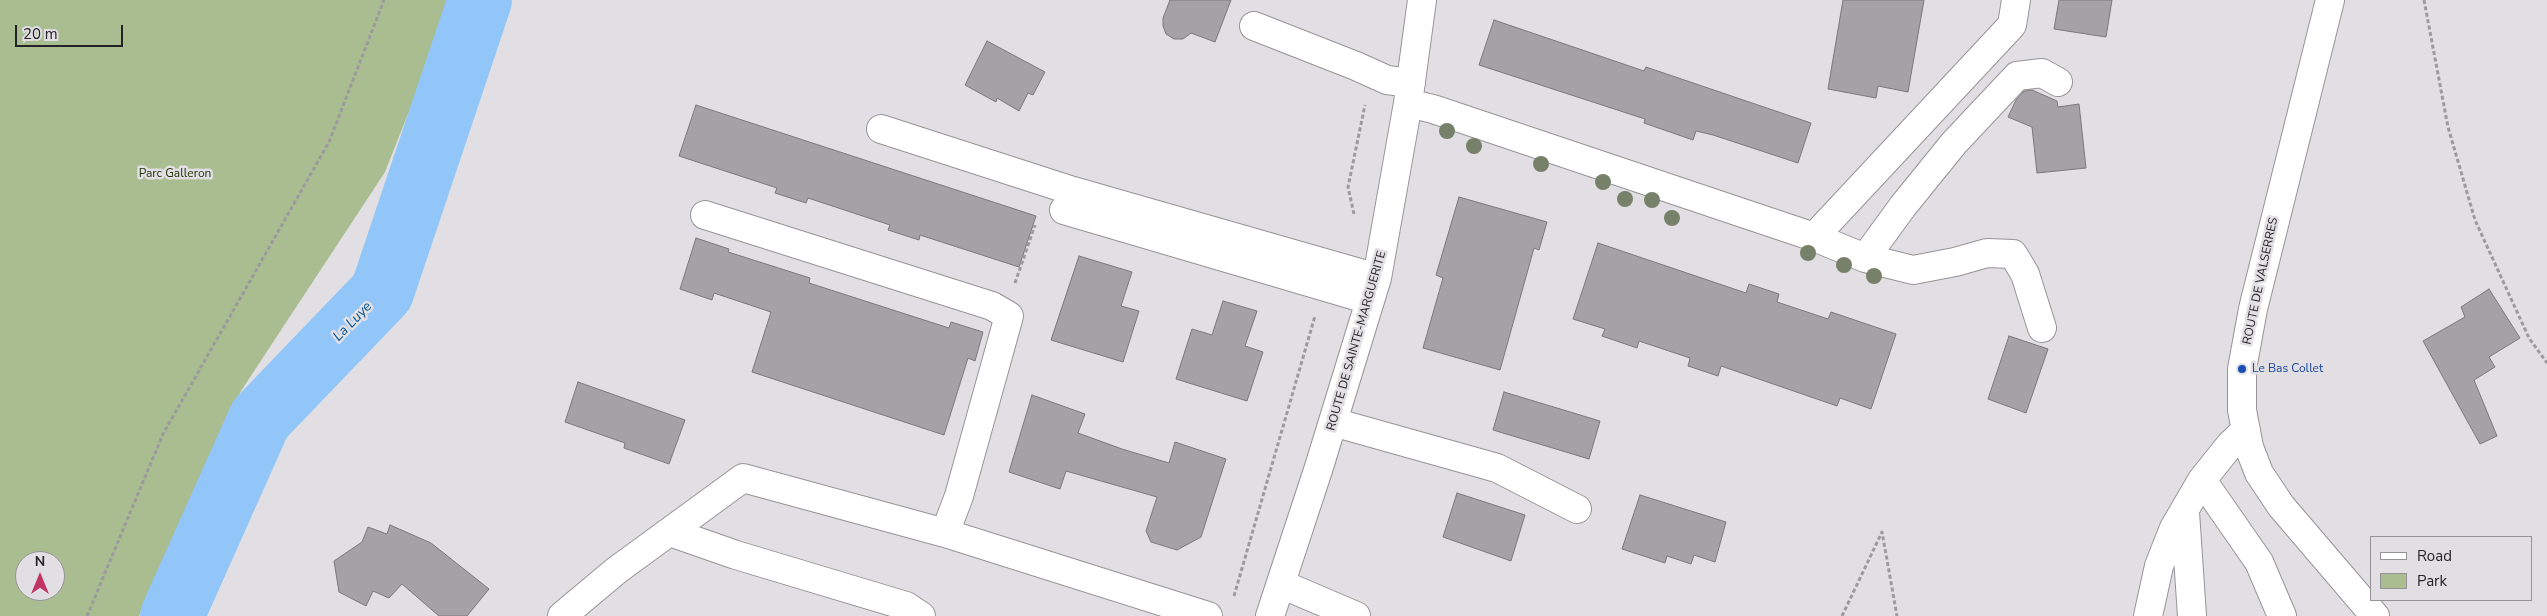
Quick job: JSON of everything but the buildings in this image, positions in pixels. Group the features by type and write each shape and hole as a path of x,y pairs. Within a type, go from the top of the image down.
{"street":[{"name":"ROUTE DE SAINTE-MARGUERITE","path":"1270,616 1374,289 1410,93 1422,0"},
{"path":"1814,237 2012,25 2016,0"},
{"name":"ROUTE DE VALSERRES","path":"2330,0 2253,308 2242,369 2242,410 2249,447 2259,473 2281,506 2375,616"},
{"path":"1254,26 1356,66 1410,93 1433,109 1814,237 1865,258 1914,270 1955,262 1987,253 2013,254 2025,274 2042,328"},
{"path":"1865,258 1948,150 2017,76 2042,73 2058,82"},
{"path":"881,129 1338,280"},
{"path":"1064,210 1374,289"},
{"path":"705,215 992,306 1009,316 959,496 945,533"},
{"path":"1333,422 1497,468 1577,509"},
{"path":"2148,616 2159,566 2174,528 2202,480 2230,445 2246,430"},
{"path":"562,616 617,570 743,478 945,533 1208,616"},
{"path":"2202,480 2258,562 2282,616"},
{"path":"2185,511 2192,616"},
{"path":"670,532 736,555 906,606 921,616"},
{"path":"1281,584 1356,616"}],"path":[{"path":"86,616 163,434 329,142 384,0"},
{"path":"2424,0 2448,127 2475,220 2529,338 2547,363"},
{"path":"992,306 997,290 1012,293 1042,204 1064,210"},
{"path":"1233,600 1317,308 1338,280 1355,215"},
{"path":"1842,616 1882,532 1897,616"}],"green space":[{"name":"Parc Galleron","path":"0,0 453,0 385,172 241,391 139,616 0,616"}],"waterway":[{"name":"La Luye","path":"172,616 260,419 382,292 480,0"}],"place":[{"name":"Le Bas Collet","path":"2242,369"}]}
